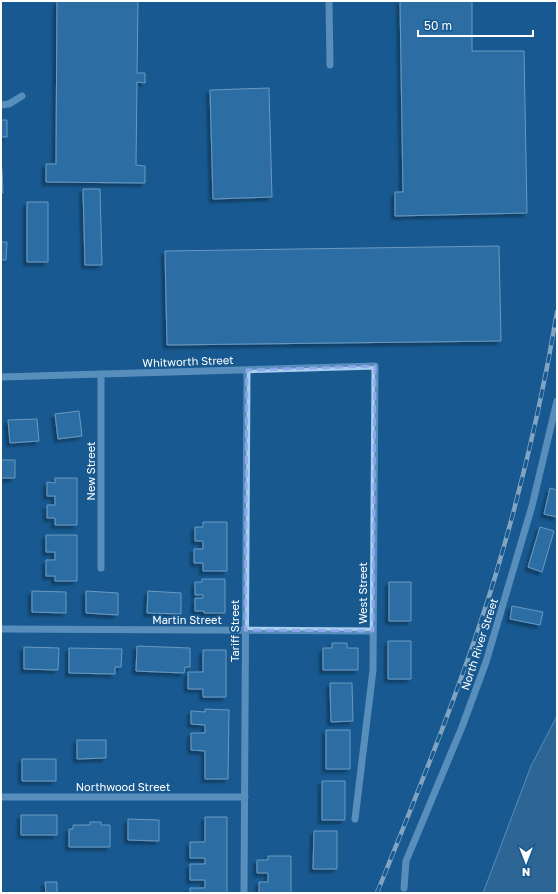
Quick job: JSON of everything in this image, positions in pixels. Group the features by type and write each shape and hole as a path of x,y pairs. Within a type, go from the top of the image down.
{"street":[{"path":"329,1 330,65"},
{"path":"1,105 9,104 22,96"},
{"name":"Whitworth Street","path":"1,377 375,366"},
{"name":"West Street","path":"355,819 372,687 375,366"},
{"name":"Tariff Street","path":"244,893 247,370"},
{"name":"New Street","path":"101,374 101,568"},
{"name":"North River Street","path":"404,888 406,861 462,727 486,662 532,506 557,401"},
{"name":"Martin Street","path":"1,629 373,631"},
{"name":"Northwood Street","path":"1,797 245,797"}],"highlighted area":[{"path":"375,366 373,631 245,630 247,370"}],"water":[{"path":"557,716 557,893 483,893 531,766"}],"building":[{"path":"57,1 138,1 137,73 145,73 145,83 137,82 136,165 145,166 145,183 46,182 46,164 56,164"},
{"path":"400,1 472,1 472,51 524,51 527,213 395,216 395,192 403,192"},
{"path":"269,88 272,197 213,199 210,90"},
{"path":"1,120 7,120 7,137 1,137"},
{"path":"2,169 3,193 1,193"},
{"path":"83,189 100,189 102,265 85,265"},
{"path":"27,202 48,202 48,262 27,262"},
{"path":"1,242 7,242 6,260 1,260"},
{"path":"499,246 501,341 167,345 165,251"},
{"path":"79,411 82,436 58,439 55,414"},
{"path":"37,419 39,441 10,443 8,420"},
{"path":"1,460 15,460 15,478 1,478"},
{"path":"55,478 77,478 77,525 55,525 55,518 47,518 47,505 55,505 55,496 47,496 47,482 55,483"},
{"path":"550,488 557,490 557,517 544,514"},
{"path":"203,522 227,522 227,571 203,571 203,563 194,563 194,549 203,549 203,541 195,541 195,527 203,527"},
{"path":"540,527 554,531 542,572 528,567"},
{"path":"46,535 77,535 77,581 55,581 55,576 46,576 46,560 55,560 55,552 46,552"},
{"path":"202,579 225,579 225,613 204,613 204,611 195,611 195,598 203,598 203,595 195,595 195,582 202,582"},
{"path":"389,582 411,582 411,621 389,621"},
{"path":"32,591 66,592 66,613 32,612"},
{"path":"86,591 118,593 118,615 86,613"},
{"path":"148,591 181,593 181,614 147,613"},
{"path":"512,606 543,612 540,625 510,619"},
{"path":"388,641 411,641 411,679 388,679"},
{"path":"332,643 347,643 347,648 358,648 358,670 323,670 323,648 332,648"},
{"path":"137,646 190,648 190,667 185,667 184,673 136,671"},
{"path":"24,647 59,648 58,670 24,669"},
{"path":"69,648 122,649 121,667 115,667 115,674 69,673"},
{"path":"203,650 226,650 226,697 203,697 203,689 188,689 188,672 203,672"},
{"path":"330,683 352,683 353,721 331,722"},
{"path":"205,709 229,710 228,779 205,779 205,751 191,750 191,733 205,733 205,725 191,724 191,711 205,712"},
{"path":"326,730 350,730 350,769 326,769"},
{"path":"77,740 106,740 106,758 77,759"},
{"path":"22,759 56,759 56,781 22,781"},
{"path":"322,781 345,781 345,820 322,820"},
{"path":"21,815 57,815 57,835 21,835"},
{"path":"205,817 227,817 227,893 190,893 190,888 205,888 205,880 190,880 190,864 205,864 205,858 190,858 190,842 205,842"},
{"path":"128,819 159,820 159,841 128,840"},
{"path":"90,822 101,822 101,825 110,825 110,847 69,847 69,829 73,829 73,825 90,825"},
{"path":"314,831 337,831 337,869 313,869"},
{"path":"268,856 291,856 291,893 259,893 259,882 268,882 268,873 257,873 257,860 268,860"},
{"path":"45,882 57,882 57,893 46,893"}],"railway":[{"path":"377,893 424,776 469,657 495,577 514,512 530,446 545,379 557,312"}]}
